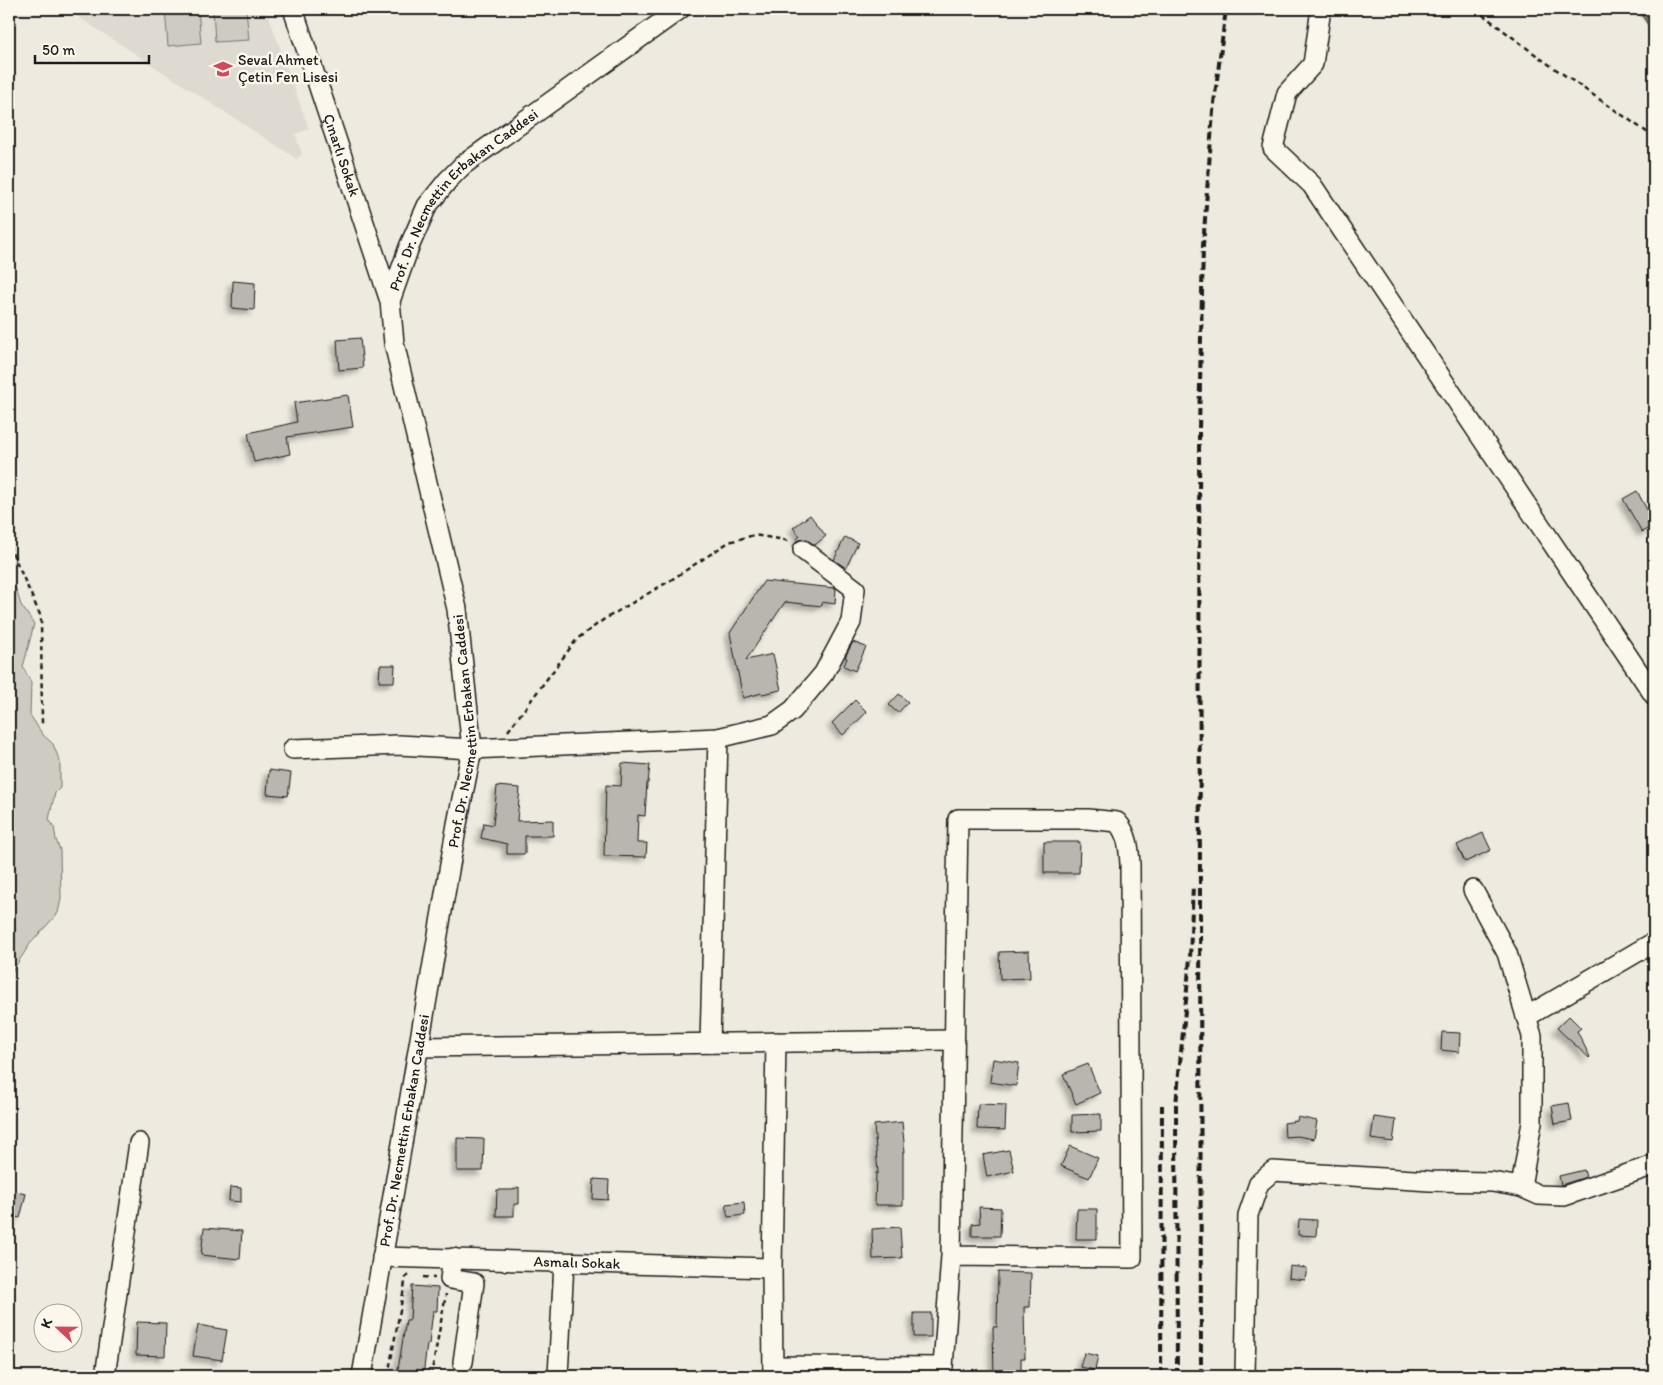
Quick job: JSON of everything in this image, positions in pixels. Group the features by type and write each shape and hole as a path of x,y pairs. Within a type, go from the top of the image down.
{"street":[{"name":"Çınarlı Sokak","path":"293,9 390,301"},
{"path":"1321,9 1313,64 1287,93 1273,148 1312,185 1648,677 1654,695"},
{"name":"Prof. Dr. Necmettin Erbakan Caddesi","path":"362,1376 457,824 472,749 457,609 394,343 390,301 409,247 427,206 463,165 669,12"},
{"path":"293,749 399,745 472,749 718,738 772,725 793,710 824,673 851,622 855,589 803,550"},
{"path":"710,1043 718,738"},
{"path":"776,1042 772,1268 773,1371 943,1367 951,1256 958,819 1088,819 1118,822 1124,829 1128,843 1130,864 1132,1258 951,1256"},
{"path":"1473,890 1507,953 1532,1036 1532,1122 1521,1187"},
{"path":"1526,1017 1651,944"},
{"path":"419,1046 954,1040"},
{"path":"105,1376 140,1144"},
{"path":"1245,1376 1248,1215 1259,1183 1273,1171 1430,1181 1492,1182 1521,1187 1539,1195 1564,1196 1654,1165"},
{"name":"Asmalı Sokak","path":"382,1257 772,1268"},
{"path":"453,1258 450,1279 474,1283 463,1362"},
{"path":"558,1376 564,1263"}],"path":[{"path":"1475,9 1544,61 1654,136"},
{"path":"496,748 577,639 603,620 672,580 729,542 754,535 785,540 803,550"},
{"path":"9,545 41,617 42,725"},
{"path":"388,1376 406,1277 410,1275 442,1279"},
{"path":"431,1376 447,1290"}],"shaded area":[{"name":"Seval Ahmet Çetin Fen Lisesi","path":"66,9 266,9 309,129 295,134 302,154 297,159"},
{"path":"165,9 198,9 201,43 168,46"},
{"path":"213,9 246,9 249,40 215,42"},
{"path":"9,581 15,586 21,605 34,624 23,667 31,682 30,715 43,735 53,744 60,762 60,788 55,793 49,819 54,827 60,850 61,899 58,913 30,944 9,976"}],"building":[{"path":"233,281 255,283 254,310 232,308"},
{"path":"360,338 363,368 339,370 337,340"},
{"path":"348,395 353,427 287,437 290,454 254,462 248,433 297,422 294,403"},
{"path":"1637,491 1654,523 1654,525 1642,532 1623,499"},
{"path":"810,515 826,536 815,545 805,539 797,541 800,536 793,528"},
{"path":"845,537 858,543 846,568 834,560"},
{"path":"764,581 835,588 835,604 822,602 822,606 785,602 746,660 773,654 781,690 743,698 730,633"},
{"path":"853,642 866,647 855,671 844,666 847,658 845,657"},
{"path":"380,665 395,665 394,682 379,682"},
{"path":"899,694 908,702 898,713 889,705"},
{"path":"855,700 867,712 843,735 832,723"},
{"path":"622,763 650,765 645,816 638,815 637,843 647,843 646,857 604,856 606,785 621,786"},
{"path":"269,770 291,773 288,796 267,794"},
{"path":"497,786 520,788 517,821 553,820 553,836 525,836 525,854 507,854 507,844 481,838 484,823 493,825"},
{"path":"1483,833 1491,850 1465,862 1457,845"},
{"path":"1044,842 1080,842 1079,873 1044,873"},
{"path":"1029,951 1030,978 1000,979 999,952"},
{"path":"1569,1016 1581,1028 1577,1031 1589,1058 1557,1028"},
{"path":"1442,1032 1460,1033 1459,1052 1441,1050"},
{"path":"993,1059 1019,1063 1016,1086 990,1082"},
{"path":"1088,1064 1100,1093 1076,1104 1063,1074"},
{"path":"1569,1103 1572,1121 1555,1124 1552,1106"},
{"path":"978,1104 1006,1105 1005,1130 977,1129"},
{"path":"1101,1114 1101,1131 1072,1132 1072,1115"},
{"path":"1298,1117 1317,1121 1314,1139 1297,1136 1285,1137 1284,1123 1297,1121"},
{"path":"1374,1117 1396,1120 1393,1142 1371,1139"},
{"path":"902,1122 905,1152 903,1152 903,1205 875,1205 876,1173 878,1173 874,1125"},
{"path":"457,1138 484,1139 483,1171 457,1171"},
{"path":"1070,1146 1098,1158 1089,1178 1061,1166"},
{"path":"1009,1150 1014,1171 987,1177 983,1155"},
{"path":"1584,1170 1586,1177 1561,1185 1559,1176"},
{"path":"594,1179 609,1180 608,1200 593,1199"},
{"path":"230,1187 241,1188 241,1202 229,1201"},
{"path":"519,1187 519,1204 514,1204 514,1216 496,1216 497,1190 512,1190"},
{"path":"12,1191 26,1194 20,1218 9,1216 9,1202"},
{"path":"744,1202 745,1215 728,1217 726,1204"},
{"path":"979,1207 1001,1208 1000,1236 972,1236 972,1224 980,1223"},
{"path":"1077,1209 1097,1209 1097,1239 1076,1239"},
{"path":"1299,1219 1317,1220 1316,1236 1298,1235"},
{"path":"900,1227 902,1258 873,1259 872,1229"},
{"path":"204,1228 242,1231 240,1259 201,1255"},
{"path":"1290,1266 1307,1268 1305,1280 1289,1278"},
{"path":"998,1272 1031,1273 1030,1307 1024,1307 1025,1358 1021,1358 1021,1376 994,1376 993,1327 997,1327"},
{"path":"412,1286 438,1288 437,1311 433,1311 423,1376 397,1376 406,1320 410,1320"},
{"path":"914,1313 931,1313 931,1337 914,1337"},
{"path":"137,1322 166,1323 165,1356 136,1355"},
{"path":"198,1325 227,1330 222,1360 193,1356"},
{"path":"1084,1353 1098,1356 1095,1370 1080,1367"}],"waterway":[{"path":"1639,9 1654,31"}],"railway":[{"path":"1201,1376 1199,429 1203,246 1213,111 1226,9"},
{"path":"1177,1376 1176,1105 1190,958 1193,885"},
{"path":"1161,1376 1162,1105"}],"place":[{"name":"Seval Ahmet Çetin Fen Lisesi","path":"223,69"}]}
